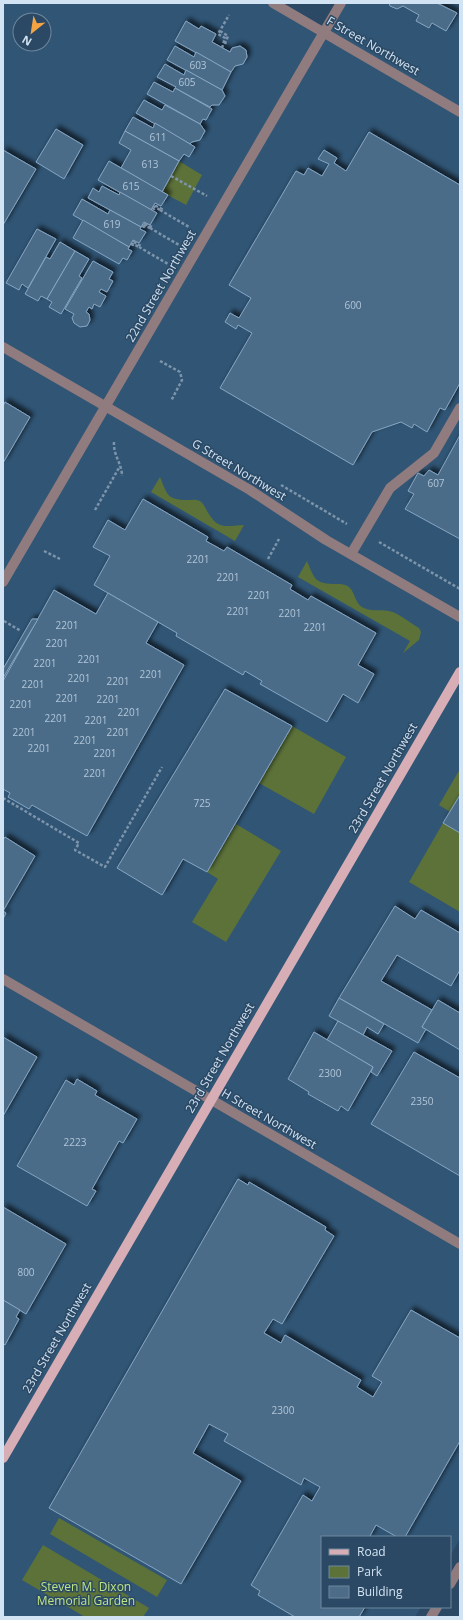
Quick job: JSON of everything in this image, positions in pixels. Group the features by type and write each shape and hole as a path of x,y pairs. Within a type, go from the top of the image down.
{"main road":[{"name":"23rd Street Northwest","path":"3,1458 460,672"}],"street":[{"name":"F Street Northwest","path":"273,3 460,112"},
{"name":"22nd Street Northwest","path":"3,582 341,3"},
{"name":"G Street Northwest","path":"3,347 250,490 326,540 460,616"},
{"path":"351,554 390,488 434,453 460,408"},
{"name":"H Street Northwest","path":"3,979 460,1244"},
{"path":"451,1582 460,1567"},
{"path":"431,1617 436,1608"}],"path":[{"path":"223,48 225,38 218,34 229,15"},
{"path":"171,176 194,189"},
{"path":"153,207 205,236"},
{"path":"142,225 195,254"},
{"path":"131,244 139,247 184,273"},
{"path":"160,361 180,372 182,380 171,401"},
{"path":"114,442 114,450 122,476"},
{"path":"95,510 120,466"},
{"path":"268,559 279,538"},
{"path":"377,541 460,589"},
{"path":"44,551 60,559"},
{"path":"4,621 21,631"},
{"path":"3,798 79,843 75,850 105,867 162,768"}],"shaded area":[{"path":"3,3 270,3 325,35 345,3 460,3 460,1539 451,1554 451,1536 321,1536 321,1608 420,1608 415,1617 3,1617"}],"green space":[{"path":"179,161 202,175 186,205 162,192"},
{"path":"160,477 166,492 169,495 180,500 200,501 218,524 222,526 244,525 235,541 151,492"},
{"path":"307,561 314,577 317,580 324,583 342,584 348,586 358,603 365,609 386,610 393,612 419,628 421,632 419,640 403,653 410,641 298,577"},
{"path":"292,726 346,757 314,814 259,783"},
{"path":"460,769 460,795 450,812 439,805"},
{"path":"443,823 460,833 460,912 409,882"},
{"path":"236,824 281,851 226,942 192,922 218,879 207,872"},
{"path":"59,1518 167,1580 157,1597 50,1534"},
{"name":"Steven M. Dixon Memorial Garden","path":"43,1545 149,1608 143,1617 85,1617 22,1580"}],"building":[{"path":"389,3 437,3 457,13 446,31 432,23 429,28 416,21 419,15 403,6 397,9 390,6"},
{"path":"186,21 199,29 201,26 216,34 212,42 230,52 232,48 240,46 246,50 247,57 243,64 235,66 231,72 175,41"},
{"path":"175,46 194,57 196,52 231,72 222,90 167,60"},
{"path":"165,64 184,75 186,70 222,90 225,96 219,105 212,105 210,107 157,77"},
{"path":"154,82 173,92 175,88 212,109 206,120 203,119 200,124 147,94"},
{"path":"144,100 162,110 165,105 200,124 205,131 200,140 190,144 136,113"},
{"path":"133,117 153,128 155,123 195,147 189,157 184,154 179,161 125,131"},
{"path":"56,129 83,145 64,179 36,162"},
{"path":"125,131 179,161 162,192 121,168 131,150 119,143"},
{"path":"369,132 460,185 460,383 445,410 440,408 427,432 414,424 412,428 401,422 372,432 353,465 220,388 252,333 238,325 236,329 225,322 230,313 239,318 251,298 229,285 296,171 304,175 308,168 322,176 329,164 318,159 324,150 337,158 334,163 346,171"},
{"path":"3,150 36,169 3,225"},
{"path":"109,161 168,195 161,206 155,203 151,210 98,180"},
{"path":"102,186 119,195 120,192 157,213 150,225 144,222 141,227 88,198 93,188 99,192"},
{"path":"82,199 108,214 110,210 141,227 140,229 146,232 139,243 133,240 129,247 73,215"},
{"path":"83,220 129,247 128,249 132,251 127,260 123,258 119,264 73,238"},
{"path":"37,229 56,239 28,288 22,284 19,290 6,283"},
{"path":"60,242 75,251 47,299 41,296 38,301 25,294 46,257 50,259"},
{"path":"75,251 89,259 79,276 82,278 61,314 49,307 52,302 47,299"},
{"path":"93,261 113,272 109,279 113,281 107,292 101,289 99,292 106,296 100,307 94,304 92,309 89,307 86,312 89,314 90,320 87,326 80,327 74,323 72,318 74,314 65,309"},
{"path":"5,402 30,417 3,463 3,406"},
{"path":"460,435 460,539 405,509 414,494 408,491 418,473 424,476 429,470 438,475"},
{"path":"143,499 208,537 206,541 224,551 227,547 292,585 290,589 308,600 311,596 376,633 358,665 374,674 358,703 343,694 327,722 260,684 262,681 245,671 243,675 176,636 177,633 94,585 110,556 93,547 108,520 125,530"},
{"path":"54,590 96,614 108,593 158,622 146,643 184,665 87,836 32,805 29,809 8,797 10,793 3,789 3,681"},
{"path":"32,619 38,619 3,678 3,669"},
{"path":"225,689 292,726 207,872 183,859 162,895 117,868"},
{"path":"460,795 460,833 443,823"},
{"path":"5,837 35,856 3,911 3,840"},
{"path":"395,906 415,919 421,910 460,933 460,970 451,986 397,955 381,981 432,1010 422,1027 426,1029 418,1043 339,998"},
{"path":"3,911 6,913 3,919"},
{"path":"339,998 384,1024 378,1034 367,1027 363,1035 329,1016"},
{"path":"438,1000 460,1013 460,1050 422,1027"},
{"path":"338,1021 392,1051 377,1076 371,1072 373,1067 327,1040"},
{"path":"314,1032 373,1067 348,1111 341,1106 338,1111 308,1094 309,1092 288,1079"},
{"path":"3,1037 37,1057 3,1116"},
{"path":"414,1052 460,1078 460,1176 371,1124"},
{"path":"77,1079 97,1091 95,1095 137,1119 123,1143 119,1141 92,1189 96,1191 87,1206 17,1166 66,1080 74,1085"},
{"path":"238,1179 248,1185 249,1182 326,1227 325,1230 334,1236 282,1324 273,1319 264,1333 281,1343 285,1335 361,1380 357,1387 373,1397 382,1382 372,1376 411,1310 460,1338 460,1441 406,1536 395,1536 376,1525 370,1536 321,1536 321,1608 364,1608 359,1617 295,1617 258,1595 260,1591 251,1585 303,1495 312,1501 320,1487 304,1478 301,1485 224,1441 228,1434 209,1424 193,1453 241,1481 181,1584 49,1508"},
{"path":"3,1207 66,1244 26,1314 3,1300"},
{"path":"3,1300 20,1310 16,1317 19,1319 5,1345 3,1344"}]}
